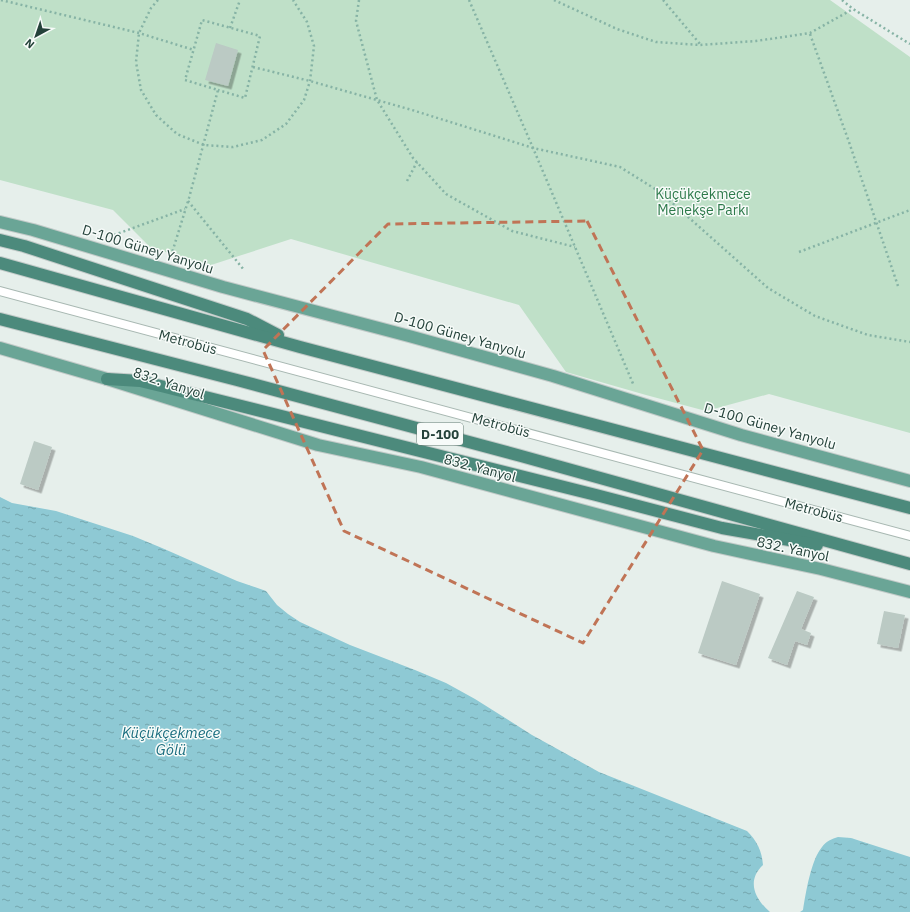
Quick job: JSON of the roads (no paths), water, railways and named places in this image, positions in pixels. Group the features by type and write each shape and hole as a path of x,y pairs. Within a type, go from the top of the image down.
{"highway":[{"path":"0,240 24,246 247,319 300,347"},
{"path":"0,263 300,347 910,508"},
{"name":"D-100","path":"0,318 514,454 910,564"},
{"path":"107,379 140,381 165,387 722,528 878,555"}],"main road":[{"name":"D-100 Güney Yanyolu","path":"0,222 33,230 223,287 553,376 741,435 910,481"},
{"name":"832. Yanyol","path":"0,348 107,379 318,445 421,467 714,546 821,569 910,592"}],"lane":[{"name":"Metrobüs","path":"0,291 910,536"}],"water":[{"name":"Küçükçekmece Gölü","path":"0,497 12,503 56,511 133,536 237,581 266,591 277,605 300,622 350,645 446,683 475,699 532,735 599,772 747,831 758,846 763,865 755,877 754,890 760,901 770,912 0,912"},
{"path":"838,837 851,838 910,857 910,912 800,912 803,910 810,877 818,853 825,843"}],"park label":[{"name":"Küçükçekmece Menekşe Parkı","path":"703,202"}]}
